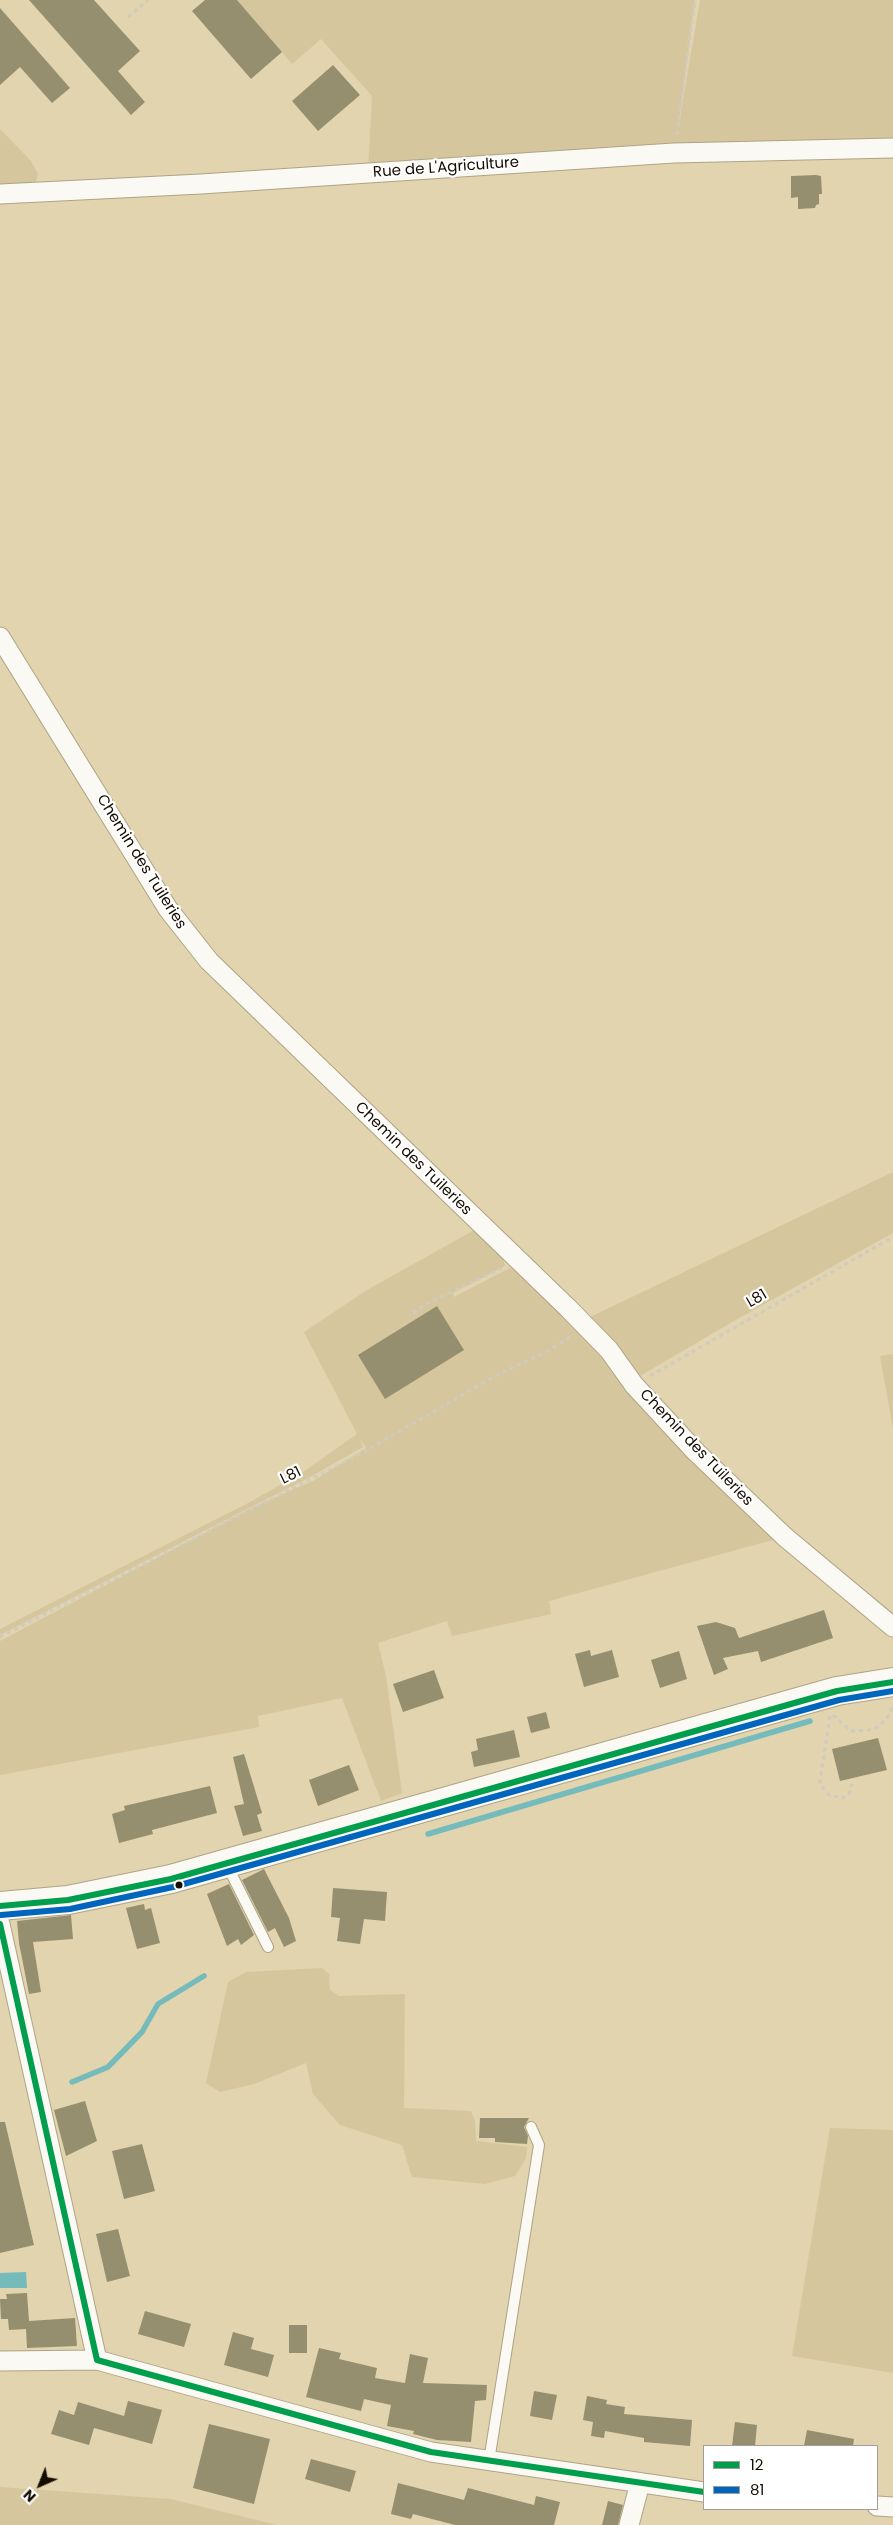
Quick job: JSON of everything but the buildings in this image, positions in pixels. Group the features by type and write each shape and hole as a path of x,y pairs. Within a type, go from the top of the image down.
{"main road":[{"path":"0,1906 68,1900 110,1893 226,1864 830,1703 893,1682"}],"street":[{"name":"Rue de L'Agriculture","path":"0,194 201,184 674,153 893,148"},
{"name":"Chemin des Tuileries","path":"0,636 164,902 188,936 244,996 587,1327 609,1350 634,1385 696,1452 784,1537 893,1627"},
{"path":"0,1924 97,2360"},
{"path":"0,2360 97,2360 431,2452 703,2492"},
{"path":"630,2525 640,2484"},
{"path":"878,2506 893,2507"}],"lane":[{"path":"226,1864 268,1947"},
{"path":"489,2461 539,2145 531,2127"}],"path":[{"path":"128,17 148,0"},
{"path":"674,153 695,0"},
{"name":"L81","path":"634,1385 742,1321 893,1237"},
{"path":"414,1313 426,1304 517,1259"},
{"name":"L81","path":"0,1637 360,1454 497,1375 544,1353 587,1327"},
{"path":"830,1703 845,1728 861,1732 878,1727 887,1718 893,1706"},
{"path":"830,1703 820,1780 821,1786 829,1795 836,1798 844,1798 849,1794 852,1784"}],"shaded area":[{"path":"237,0 695,0 678,129 700,0 893,0 893,142 368,173 372,96 321,39 292,64"},
{"path":"0,129 31,161 38,174 34,187 0,194"},
{"path":"893,1172 893,1233 739,1318 635,1379 588,1318"},
{"path":"478,1228 502,1256 505,1266 453,1293 454,1297 510,1268 537,1285 780,1538 549,1601 551,1614 452,1636 447,1621 378,1643 386,1676 402,1793 381,1801 342,1698 258,1716 259,1727 0,1775 0,1641 255,1506 313,1481 366,1448 360,1439 363,1447 312,1476 0,1635 0,1629 252,1501 306,1470 357,1434 304,1332 367,1290"},
{"path":"893,1354 893,1429 880,1356"},
{"path":"322,1968 329,1974 330,1990 339,1996 405,1994 404,2108 471,2111 475,2121 476,2141 527,2147 526,2158 515,2176 485,2184 412,2177 402,2145 340,2125 313,2094 306,2063 254,2084 220,2092 206,2083 228,1982 246,1972"},
{"path":"830,2128 893,2130 893,2373 792,2356"},
{"path":"0,2487 171,2499 277,2525 0,2525"}],"water":[{"path":"26,2272 27,2288 0,2288 0,2273"}],"waterway":[{"path":"428,1834 810,1721"},
{"path":"72,2082 108,2067 142,2032 158,2004 204,1976"}],"transit line":[{"name":"12","path":"0,1906 68,1900 171,1879 837,1691 893,1682"},
{"name":"81","path":"1,1915 70,1909 173,1887 839,1700 893,1691"},
{"name":"12","path":"0,1924 97,2360 431,2452 703,2492"}]}
